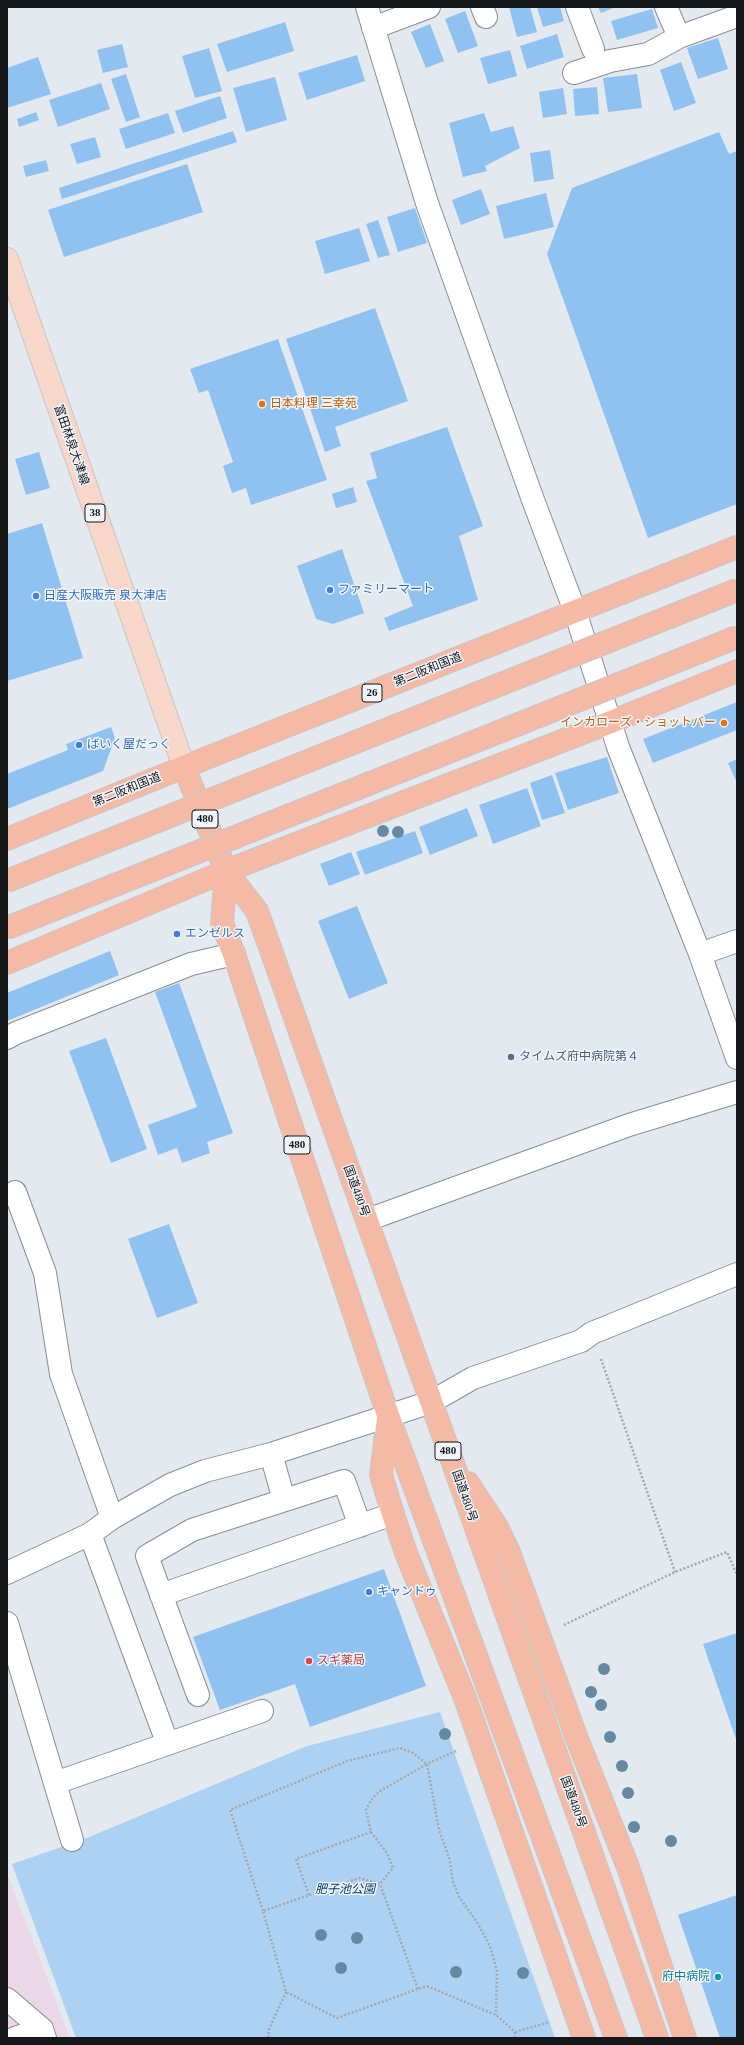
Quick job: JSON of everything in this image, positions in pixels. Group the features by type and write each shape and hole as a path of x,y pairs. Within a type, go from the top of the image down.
{"highway":[{"name":"第二阪和国道","path":"7,839 184,766 737,547"},
{"path":"7,881 737,590"},
{"path":"7,928 737,638"},
{"path":"7,963 226,871 611,722 737,671"},
{"name":"国道480号","path":"184,766 226,871 257,911 658,2038"},
{"name":"国道480号","path":"226,871 222,923 234,954 388,1416 616,2038"},
{"name":"480","path":"388,1416 381,1475 393,1514 406,1553 465,1698 584,2038"},
{"name":"480","path":"450,1455 497,1527 509,1552 576,1736 628,1867 685,2038"}],"main road":[{"name":"富田林泉大津線","path":"7,258 184,766"}],"street":[{"path":"367,7 427,203 530,492 575,611 618,747 700,954 737,1058"},
{"path":"373,28 429,7"},
{"path":"577,7 593,49"},
{"path":"666,7 679,37"},
{"path":"574,73 610,61 648,54 679,37 735,22"},
{"path":"700,954 737,941"},
{"path":"7,1038 16,1033 191,964 234,954"},
{"path":"366,1220 608,1133 737,1092"},
{"path":"15,1192 45,1273 61,1374 112,1518"},
{"path":"7,1573 90,1534 112,1518 170,1485 205,1471 271,1454 431,1402 472,1378 581,1341 592,1333 737,1274"},
{"path":"271,1454 284,1500"},
{"path":"198,1695 147,1556 192,1530 344,1481 360,1526"},
{"path":"162,1595 393,1514"},
{"path":"90,1534 167,1742"},
{"path":"7,1623 72,1840"},
{"path":"55,1783 167,1742 262,1711"},
{"path":"7,1999 44,2033"},
{"path":"15,2038 44,2033"}],"path":[{"path":"592,1333 675,1572"},
{"path":"560,1627 675,1572 727,1552 737,1575"},
{"path":"268,2038 269,2029 286,1992 263,1911 230,1810 347,1761 400,1748 413,1753 427,1764 439,1830 449,1857 453,1882 459,1897 477,1922 490,1946 497,1971 496,2016"},
{"path":"380,1884 393,1868 387,1853 371,1832 366,1810 371,1800 380,1791 427,1764 457,1750"},
{"path":"309,1895 296,1859 371,1832"},
{"path":"263,1911 359,1878 380,1884"},
{"path":"380,1884 418,1989"},
{"path":"286,1992 337,2018 427,1986 496,2016 515,2032 515,2038"},
{"path":"515,2032 556,2020"}],"shaded area":[{"path":"7,1873 70,2038 7,2038"}],"green space":[{"name":"肥子池公園","path":"440,1712 555,2038 76,2038 12,1864 82,1840 307,1746"}],"building":[{"path":"509,7 530,7 537,32 517,37"},
{"path":"537,7 560,7 564,21 543,27"},
{"path":"598,7 616,7 601,13"},
{"path":"652,9 658,28 617,40 611,21"},
{"path":"465,11 478,46 458,53 445,19"},
{"path":"285,22 294,51 227,72 217,44"},
{"path":"430,24 444,61 426,68 411,32"},
{"path":"557,34 564,57 527,69 520,46"},
{"path":"718,38 728,69 698,79 687,48"},
{"path":"122,44 128,67 103,73 97,50"},
{"path":"209,48 222,91 195,98 182,56"},
{"path":"510,50 517,76 488,84 480,58"},
{"path":"357,55 365,81 307,100 298,73"},
{"path":"38,57 51,94 7,108 7,68"},
{"path":"681,62 696,103 674,111 660,70"},
{"path":"126,74 140,117 126,122 111,79"},
{"path":"637,74 642,108 608,112 603,78"},
{"path":"275,77 287,120 246,132 233,88"},
{"path":"101,83 110,109 58,127 49,100"},
{"path":"597,87 599,114 575,116 573,89"},
{"path":"563,88 567,114 543,118 539,92"},
{"path":"220,96 227,118 183,133 175,111"},
{"path":"36,112 39,120 19,127 17,119"},
{"path":"168,113 175,133 126,149 119,129"},
{"path":"484,113 491,132 513,126 520,148 485,166 487,171 463,177 449,123"},
{"path":"233,131 237,142 62,199 59,188"},
{"path":"719,132 729,154 737,151 737,504 648,538 547,254 572,188"},
{"path":"95,137 101,157 77,164 70,144"},
{"path":"550,150 554,179 534,182 530,153"},
{"path":"46,160 49,171 26,177 23,166"},
{"path":"187,164 203,212 64,257 48,210"},
{"path":"481,189 490,214 461,225 452,200"},
{"path":"546,193 554,227 504,239 496,206"},
{"path":"415,208 427,243 398,252 387,217"},
{"path":"378,220 390,255 378,258 366,224"},
{"path":"359,228 370,261 325,274 315,241"},
{"path":"375,308 408,401 335,427 341,446 325,452 286,339"},
{"path":"278,339 327,480 251,505 246,488 232,493 223,466 233,462 208,390 199,393 190,369"},
{"path":"447,427 483,526 459,536 478,600 389,631 384,618 413,606 366,481 377,478 370,453"},
{"path":"39,452 50,488 26,495 15,459"},
{"path":"353,487 357,502 336,508 332,494"},
{"name":"日産大阪販売 泉大津店","path":"42,523 83,658 7,681 7,534"},
{"name":"ファミリーマート","path":"342,549 364,613 333,624 316,619 297,566"},
{"path":"737,702 737,730 653,763 643,739"},
{"path":"111,727 115,738 103,771 7,809 7,774 68,750 66,744"},
{"path":"607,757 619,793 568,810 555,773"},
{"path":"737,759 737,783 728,763"},
{"path":"552,775 565,813 542,820 530,783"},
{"path":"527,788 541,826 493,844 479,805"},
{"path":"467,808 478,836 430,855 419,827"},
{"path":"415,831 423,853 365,875 356,852"},
{"path":"351,852 360,874 329,886 320,864"},
{"path":"357,906 388,983 349,999 318,921"},
{"path":"110,951 119,975 7,1021 7,993"},
{"path":"179,983 233,1133 207,1142 210,1153 182,1163 177,1148 158,1155 148,1125 197,1107 155,992"},
{"path":"106,1038 147,1149 111,1163 69,1051"},
{"path":"169,1224 198,1303 157,1318 128,1239"},
{"name":"スギ薬局","path":"384,1569 426,1686 310,1727 295,1684 220,1710 193,1637"},
{"path":"737,1633 737,1742 703,1644"},
{"name":"府中病院","path":"737,1895 737,2038 720,2038 678,1915"}],"place":[{"name":"日本料理 三幸苑","path":"262,404"},
{"name":"ファミリーマート","path":"330,590"},
{"name":"日産大阪販売 泉大津店","path":"36,596"},
{"name":"インカローズ・ショットバー","path":"724,723"},
{"name":"ばいく屋だっく","path":"79,745"},
{"name":"エンゼルス","path":"177,934"},
{"name":"タイムズ府中病院第４","path":"511,1057"},
{"name":"キャンドゥ","path":"369,1592"},
{"name":"スギ薬局","path":"309,1661"},
{"name":"府中病院","path":"718,1977"}]}
